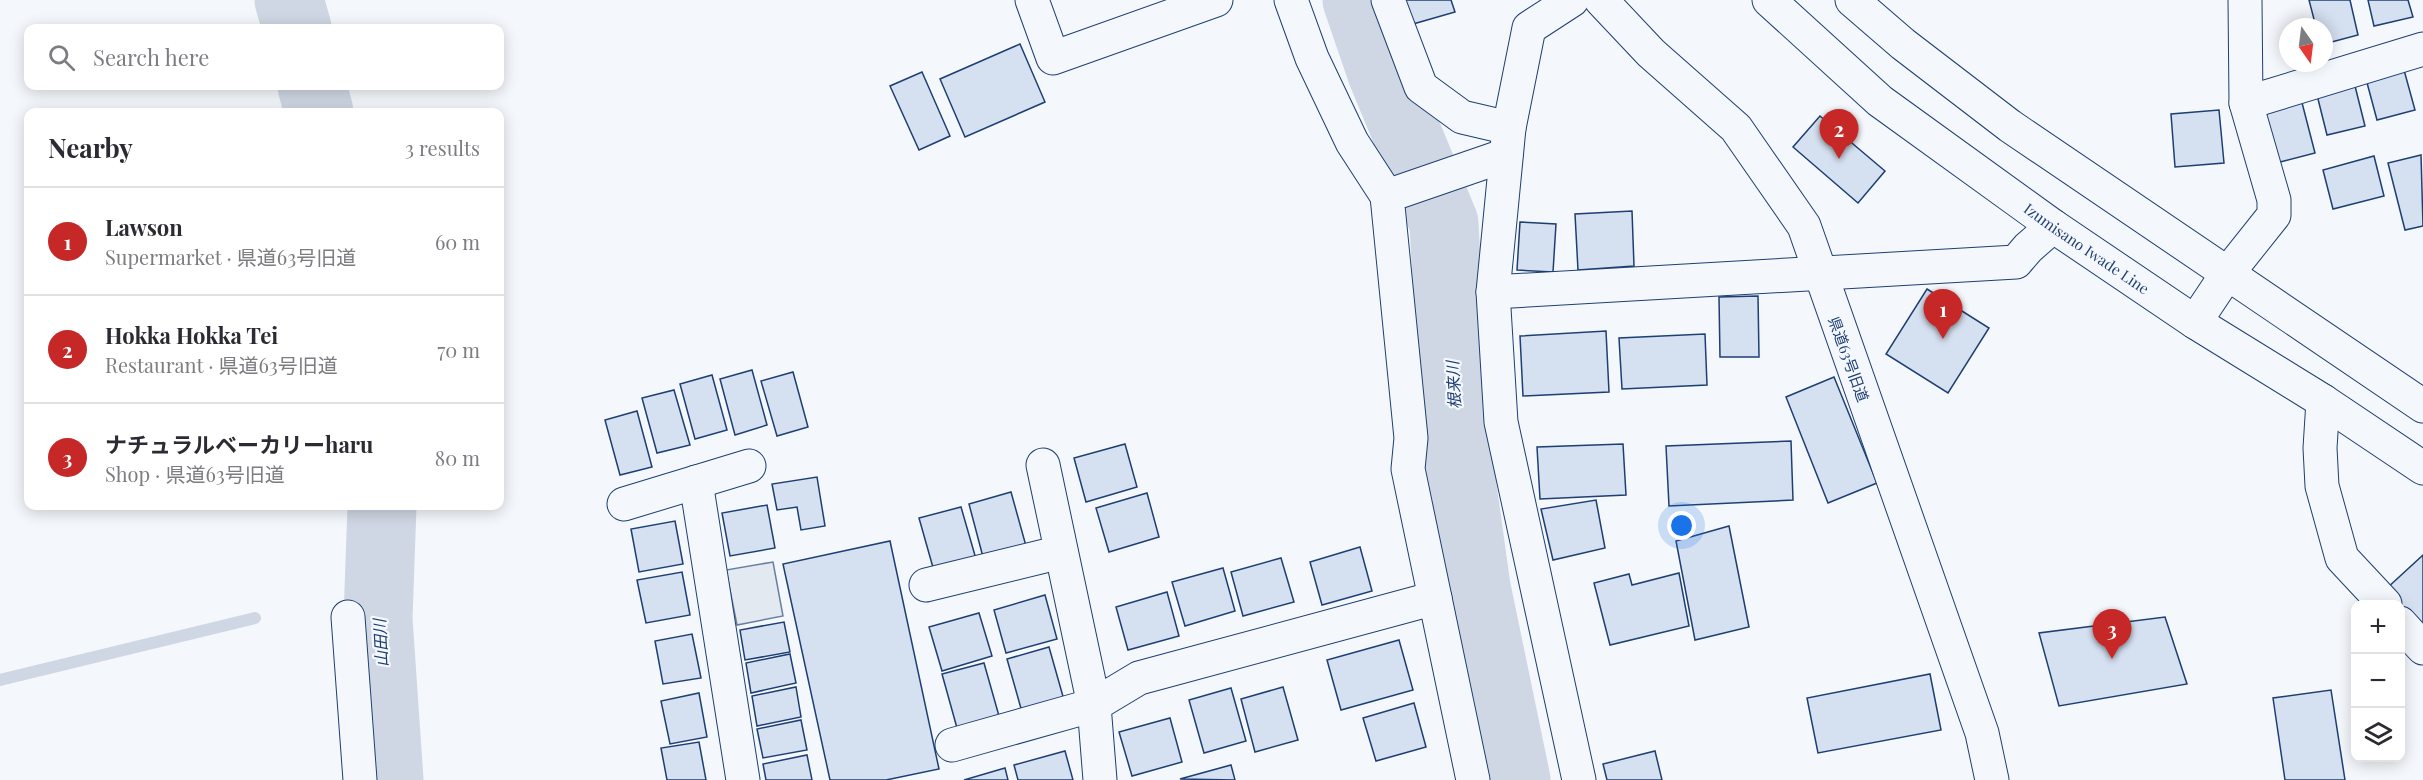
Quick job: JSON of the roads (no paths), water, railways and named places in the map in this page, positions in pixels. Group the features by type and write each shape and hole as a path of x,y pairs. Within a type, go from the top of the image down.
{"street":[{"path":"1032,0 1053,58 1215,0"},
{"path":"1291,0 1312,58 1352,142 1393,194 1411,438 1408,469 1473,780"},
{"path":"1388,0 1421,87 1462,117 1507,142"},
{"path":"1572,0 1529,28 1507,142 1493,292 1501,422 1579,780"},
{"name":"県道63号旧道","path":"1601,0 1651,52 1736,128 1804,226 1982,733 1992,780"},
{"name":"Izumisano Iwade Line","path":"1769,0 1880,101 2053,226 2195,322 2323,401 2423,468"},
{"path":"1852,0 1903,44 2010,126 2423,405"},
{"path":"2195,322 2227,274 2274,215 2274,200 2246,103 2245,0"},
{"path":"2246,103 2423,49"},
{"path":"1393,194 1467,169 1507,142"},
{"path":"1493,292 2016,262 2053,226"},
{"path":"2323,401 2319,448 2322,486 2342,558 2381,600"},
{"path":"1043,465 1094,705 1100,780"},
{"path":"624,504 749,466"},
{"path":"696,482 743,780"},
{"path":"926,585 1061,552"},
{"path":"952,745 1094,705 1139,678 1436,598"},
{"path":"348,617 360,780"},
{"path":"2405,628 2423,648"}],"waterway":[{"name":"山田川","path":"289,0 296,24"},
{"name":"根来川","path":"1357,0 1382,73 1444,223 1455,436 1476,587 1516,780"},
{"name":"山田川","path":"313,90 318,108"},
{"name":"山田川","path":"382,510 378,619 389,780"},
{"path":"0,680 255,618"}],"place":[{"name":"Hokka Hokka Tei","path":"1839,159"},
{"name":"Lawson","path":"1943,339"},
{"name":"ナチュラルベーカリーharu","path":"2112,659"}]}
